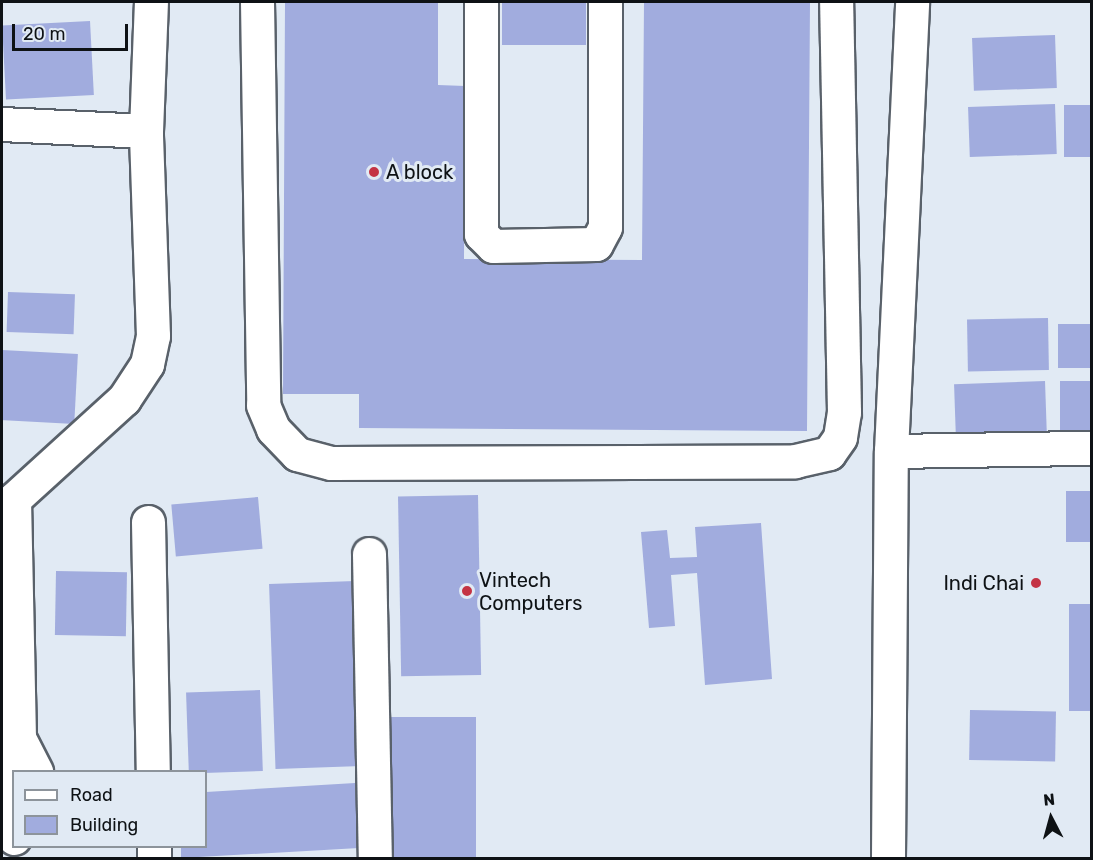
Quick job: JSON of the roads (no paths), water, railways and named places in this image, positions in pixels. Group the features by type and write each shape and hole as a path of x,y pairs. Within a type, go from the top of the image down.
{"street":[{"path":"12,835 6,826 4,776 19,738 8,498 124,399 147,364 153,336 146,131 151,2"},
{"path":"257,2 263,405 273,429 297,454 343,463 795,461 829,453 840,437 844,412 836,2"},
{"path":"481,2 481,234 493,246 596,244 605,226 605,2"},
{"path":"888,858 891,451 912,2"},
{"path":"2,124 146,131"},
{"path":"891,451 1092,448"},
{"path":"148,522 153,770"},
{"path":"369,554 375,858"},
{"path":"19,738 35,770"}],"place":[{"name":"A block","path":"374,172"},
{"name":"Indi Chai","path":"1036,583"},
{"name":"Vintech Computers","path":"467,591"}]}
